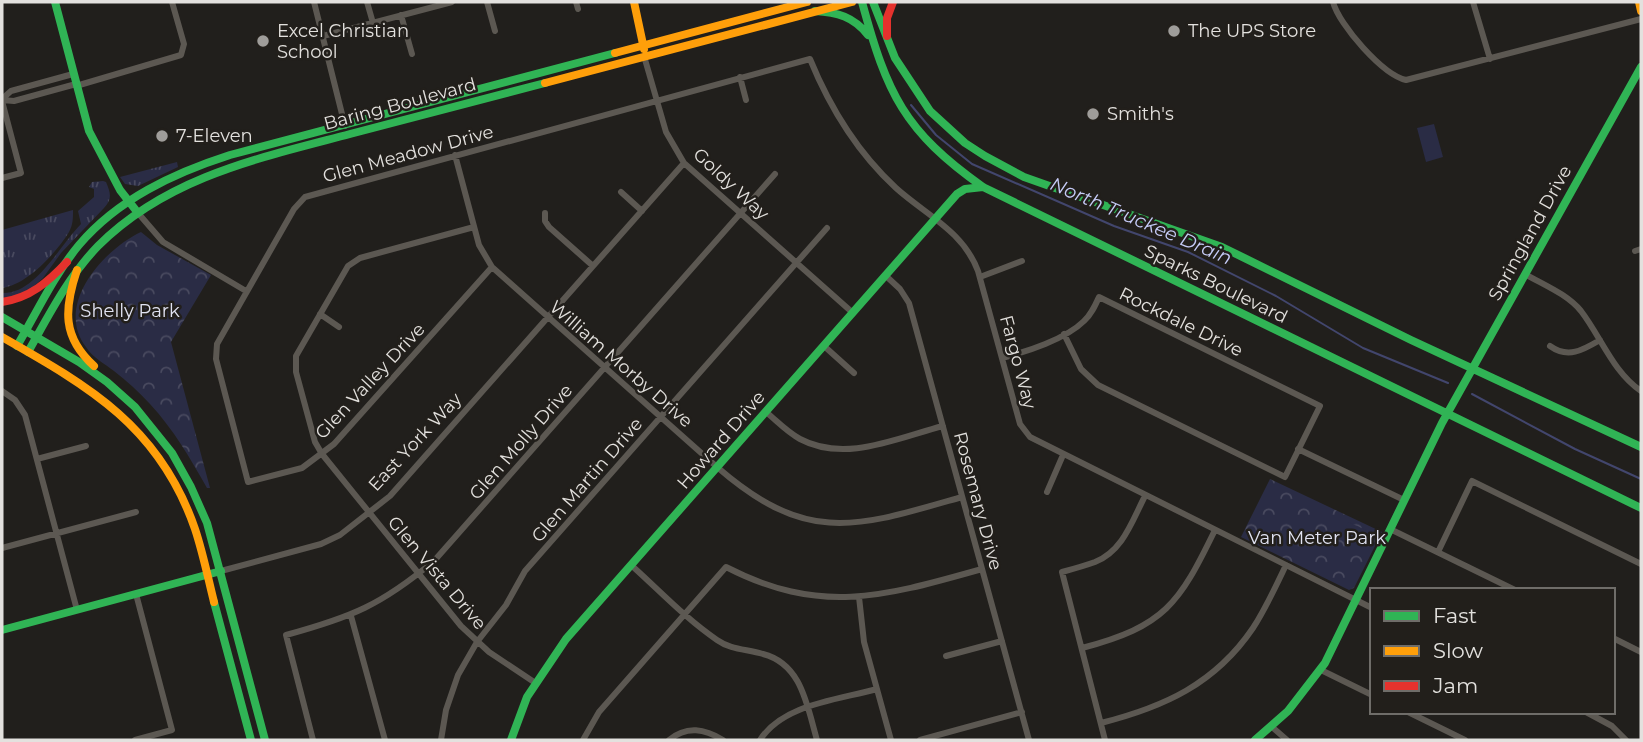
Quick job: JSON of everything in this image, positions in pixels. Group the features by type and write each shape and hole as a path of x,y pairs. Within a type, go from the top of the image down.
{"main road":[{"path":"55,2 94,143 120,190 138,213"},
{"name":"Goldy Way","path":"634,2 644,56"},
{"name":"Baring Boulevard","path":"17,346 67,262 92,232 129,201 178,174 214,160 807,2"},
{"name":"Baring Boulevard","path":"28,352 77,270 107,237 170,192 202,176 236,164 852,2"},
{"name":"Sparks Boulevard","path":"862,2 888,87 907,119 942,157 983,187 1641,508"},
{"name":"Sparks Boulevard","path":"873,2 888,44 909,82 930,111 964,143 1003,167 1024,177 1222,247 1641,447"},
{"path":"888,44 887,18 893,2"},
{"path":"1639,2 1641,11"},
{"path":"815,11 832,11 850,17 864,29 873,43"},
{"name":"Springland Drive","path":"1255,740 1272,727 1321,670 1447,415 1641,67"},
{"name":"Howard Drive","path":"511,740 520,709 534,682 566,639 957,194 965,189 983,187"},
{"path":"2,302 18,300 34,293 67,262"},
{"path":"77,270 67,309 70,335 81,354 149,422 188,480 207,523 265,740"},
{"path":"2,317 74,359 120,392"},
{"path":"2,337 86,386 114,408 146,441 165,468 188,510 208,574 251,740"},
{"name":"East York Way","path":"2,630 220,571"}],"street":[{"path":"2,100 15,101 181,55 184,44 172,2"},
{"path":"314,2 347,135"},
{"path":"367,2 373,23"},
{"path":"323,36 452,2"},
{"path":"487,2 495,31"},
{"path":"1333,2 1346,28 1394,76 1414,79 1641,19"},
{"path":"1473,2 1490,59"},
{"path":"401,15 412,54"},
{"name":"Goldy Way","path":"644,56 666,132 684,163 853,313"},
{"name":"Glen Meadow Drive","path":"248,482 216,351 220,336 294,208 304,197 810,59"},
{"name":"Fargo Way","path":"810,59 838,117 864,154 896,188 951,230 967,248 980,277 1024,431 1036,442 1063,456 1370,607"},
{"path":"2,100 11,91 73,74"},
{"path":"740,77 746,100"},
{"path":"2,100 21,173 2,178"},
{"name":"William Morby Drive","path":"455,155 474,227 492,267 741,488 771,507 822,522 871,522 962,498"},
{"name":"East York Way","path":"220,571 321,544 340,535 402,484 684,163"},
{"name":"Glen Molly Drive","path":"313,740 286,635 351,616 386,598 442,553 775,174"},
{"path":"621,192 642,211"},
{"path":"138,213 163,242 246,291"},
{"path":"545,213 545,221 549,226 593,266"},
{"name":"Glen Vista Drive","path":"474,227 353,261 298,349 295,364 314,442 322,454 461,626 477,642 534,682"},
{"name":"Glen Martin Drive","path":"441,740 452,692 477,642 506,605 525,571 827,228"},
{"path":"980,277 1022,261"},
{"name":"Glen Valley Drive","path":"248,482 302,467 322,454 344,434 492,267"},
{"path":"1525,274 1558,292 1576,306 1624,377 1641,391"},
{"name":"Rosemary Drive","path":"886,276 900,289 909,303 1029,740"},
{"name":"Rockdale Drive","path":"1002,358 1065,334 1086,319 1099,298 1320,405 1298,449"},
{"path":"320,314 339,327"},
{"path":"1065,334 1081,369 1098,385 1285,477 1298,449 1404,500"},
{"path":"1550,346 1563,353 1573,353 1600,340"},
{"path":"824,346 854,373"},
{"path":"2,391 21,408 77,610"},
{"path":"766,412 799,438 833,449 869,446 943,426"},
{"path":"37,459 86,446"},
{"path":"1046,492 1063,456"},
{"path":"1438,552 1472,481 1641,564"},
{"path":"1105,740 1062,572 1094,563 1111,553 1124,538 1145,496"},
{"path":"2,548 136,512"},
{"path":"1390,529 1512,588"},
{"path":"1082,648 1131,632 1167,608 1194,574 1215,530"},
{"path":"631,565 723,644 768,655 784,664 801,686 817,740"},
{"path":"1101,723 1142,712 1169,701 1217,669 1253,627 1286,565"},
{"path":"583,740 599,712 726,567 781,589 817,596 859,597 897,592 982,569"},
{"path":"135,740 172,730 136,594"},
{"path":"859,597 864,642 891,740"},
{"path":"351,616 385,740"},
{"path":"1615,639 1641,652"},
{"path":"946,656 1002,640"},
{"path":"1321,670 1370,694"},
{"path":"760,740 781,718 877,689"},
{"path":"920,740 1022,712"},
{"path":"1412,714 1465,740"},
{"path":"1591,714 1612,726 1626,740"},
{"path":"1272,727 1287,740"},
{"path":"669,740 693,730 707,732 723,740"}],"green space":[{"path":"1434,124 1443,157 1426,162 1417,128"},
{"path":"177,162 178,167 138,186 125,184 120,177"},
{"path":"92,182 106,182 110,196 104,208 61,253 43,278 25,294 2,299 2,293 25,286 46,267 81,224 78,211 94,197 94,189 89,187"},
{"path":"73,210 69,232 49,258 31,275 12,286 2,288 2,230"},
{"name":"Shelly Park","path":"141,232 157,245 211,275 171,342 210,488 207,488 181,444 159,414 128,383 92,354 78,331 76,314 79,297 87,281 98,265 112,252"},
{"name":"Van Meter Park","path":"1270,479 1382,532 1354,588 1349,590 1241,537"},
{"path":"1348,522 1366,530 1359,545 1341,536"}],"waterway":[{"name":"North Truckee Drain","path":"911,105 936,135 972,164 1114,226 1188,252 1276,296 1363,348 1448,383"},
{"name":"North Truckee Drain","path":"1472,394 1575,449 1641,479"}],"traffic: fast":[{"path":"55,2 89,131 120,190 138,213"},
{"path":"862,2 880,62 902,108 934,147 983,187 1641,508"},
{"path":"873,2 895,58 930,111 965,143 985,156 1024,177 1222,247 1411,340 1641,447"},
{"path":"815,11 844,17 857,24 868,35"},
{"path":"17,346 54,281 79,245 111,214 168,179 230,155 615,53"},
{"path":"1255,740 1288,711 1325,663 1442,423 1641,67"},
{"path":"28,352 68,283 98,246 125,222 184,187 216,173 282,152 545,83"},
{"path":"511,740 527,697 566,639 957,194 965,189 983,187"},
{"path":"2,317 79,362 107,382 135,407 172,453 207,523 265,740"},
{"path":"2,630 221,571"},
{"path":"214,602 251,740"}],"traffic: slow":[{"path":"634,2 644,49"},
{"path":"615,53 807,2"},
{"path":"545,83 852,2"},
{"path":"1639,2 1641,11"},
{"path":"77,270 70,297 69,322 76,344 94,366"},
{"path":"2,337 93,393 142,437 162,463 180,494 198,538 214,602"}],"traffic: jam":[{"path":"887,36 887,18 893,2"},
{"path":"2,302 21,297 38,288 67,262"}],"place":[{"name":"The UPS Store","path":"1174,31"},
{"name":"Excel Christian School","path":"263,41"},
{"name":"Smith's","path":"1093,114"},
{"name":"7-Eleven","path":"162,136"}]}
